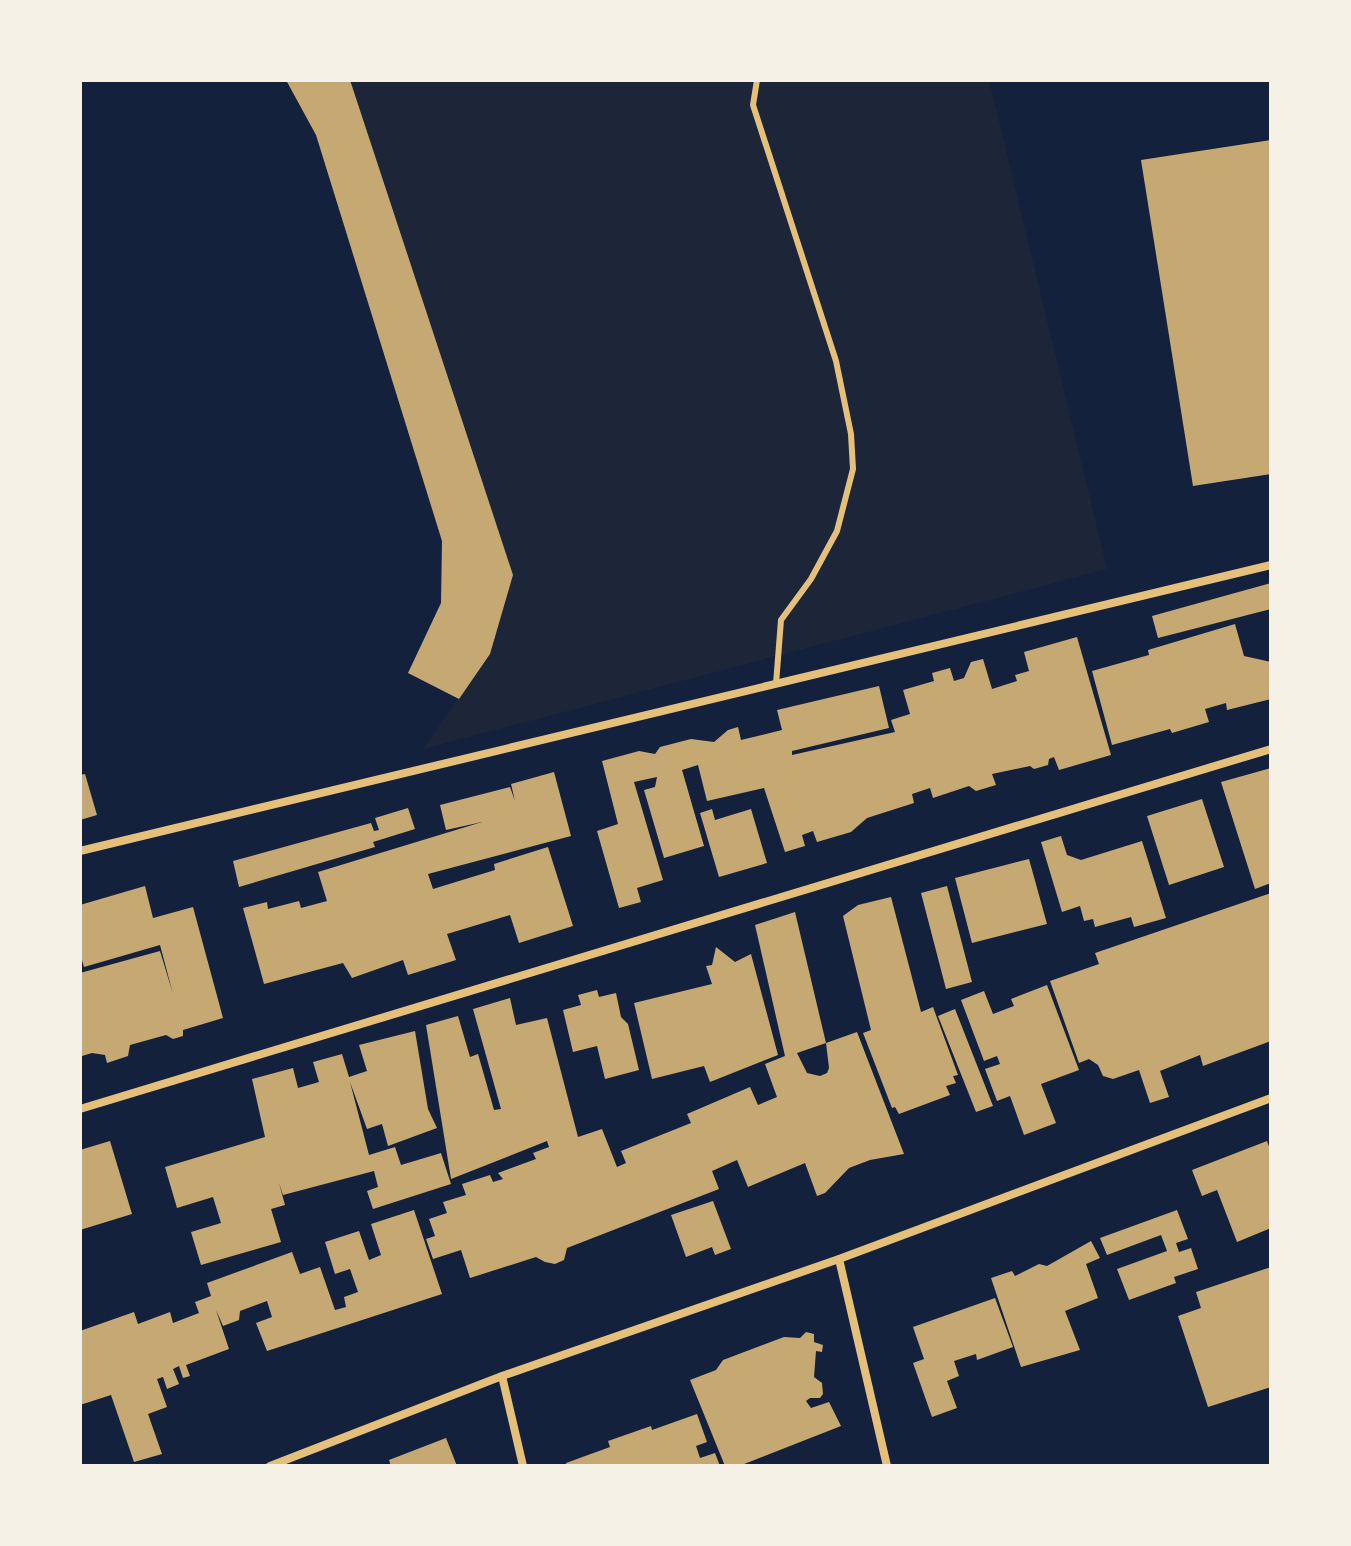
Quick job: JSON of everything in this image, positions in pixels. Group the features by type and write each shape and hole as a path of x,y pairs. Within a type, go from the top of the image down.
{"street":[{"path":"80,851 1271,565"},
{"path":"80,1109 1271,749"},
{"path":"270,1466 502,1376 839,1259 1271,1098"},
{"path":"839,1259 887,1466"},
{"path":"502,1376 523,1466"}],"lane":[{"path":"757,80 753,105 836,361 851,434 853,469 837,531 811,579 781,620 776,684"}],"shaded area":[{"path":"350,80 989,80 1107,569 423,749 489,654 513,575"}],"building":[{"path":"286,80 350,80 513,575 490,654 459,699 408,673 441,603 442,541 316,135"},
{"path":"1271,140 1271,474 1193,486 1141,160"},
{"path":"1271,583 1271,609 1158,638 1152,616"},
{"path":"1235,624 1244,656 1271,662 1271,699 1227,710 1226,703 1205,709 1209,722 1112,745 1092,671 1149,655 1148,650"},
{"path":"1077,637 1111,755 1059,770 1054,757 1049,759 1048,765 1034,769 1030,766 992,774 996,785 976,791 969,786 933,798 930,788 912,794 914,803 867,818 851,832 817,842 813,831 802,835 805,846 785,852 764,788 707,801 698,765 682,770 704,846 664,858 644,790 655,787 657,777 634,782 663,880 637,888 641,902 619,908 597,831 618,824 602,761 639,751 655,754 660,747 691,739 714,742 728,730 738,727 741,740 782,730 777,710 879,686 889,728 792,751 792,755 895,732 891,720 910,714 903,690 934,681 932,673 950,668 954,681 964,678 971,662 983,659 992,689 1017,681 1015,675 1029,671 1024,652"},
{"path":"1271,768 1271,883 1255,889 1221,782"},
{"path":"554,772 571,836 428,874 433,889 495,870 494,864 548,847 573,926 519,943 510,915 447,934 456,960 408,975 403,960 352,978 343,963 264,984 243,908 267,902 268,909 299,901 301,908 327,901 318,872 482,822 446,830 440,805 510,787 515,801 511,784"},
{"path":"85,774 97,815 80,820 80,775"},
{"path":"1202,799 1224,867 1169,885 1147,816"},
{"path":"408,808 415,829 373,842 375,847 239,887 233,861 371,823 374,831 379,830 375,818"},
{"path":"712,809 715,820 751,809 767,863 719,877 700,813"},
{"path":"1061,836 1067,855 1081,860 1142,841 1166,918 1134,927 1131,917 1095,927 1093,919 1084,921 1080,906 1062,912 1041,842"},
{"path":"1029,859 1047,924 972,943 955,878"},
{"path":"145,886 153,918 193,907 223,1018 183,1030 183,1036 173,1039 166,1035 130,1045 128,1056 107,1063 105,1055 92,1053 82,1056 80,973 160,951 173,994 160,945 84,967 80,954 80,905"},
{"path":"947,886 972,982 946,989 921,893"},
{"path":"1271,893 1271,1041 1203,1066 1200,1055 1160,1071 1169,1097 1150,1103 1139,1070 1113,1079 1103,1076 1098,1065 1089,1059 1079,1063 1050,981 1099,964 1095,953"},
{"path":"891,897 921,1012 933,1007 958,1075 953,1076 956,1083 946,1086 950,1095 899,1114 895,1107 892,1108 863,1033 871,1030 843,916 858,905"},
{"path":"795,912 826,1043 857,1032 904,1154 870,1160 849,1168 825,1193 817,1196 805,1163 748,1187 737,1160 712,1171 719,1189 567,1248 564,1260 555,1264 536,1257 470,1278 461,1250 433,1259 426,1239 435,1236 429,1219 447,1213 443,1202 466,1195 462,1184 490,1175 493,1182 503,1179 498,1173 536,1159 533,1153 549,1147 547,1141 451,1179 426,1025 458,1016 470,1057 478,1054 494,1110 501,1109 473,1009 510,998 516,1025 547,1018 578,1137 602,1129 617,1167 626,1163 621,1151 691,1123 687,1114 750,1087 758,1105 777,1097 765,1064 785,1056 755,925","holes":["826,1043 827,1073 820,1076 807,1073 797,1053"]},
{"path":"716,947 735,962 751,954 778,1055 710,1082 704,1066 652,1079 634,1003 712,984 706,966 712,965"},
{"path":"1047,985 1079,1070 1041,1084 1056,1123 1024,1135 1010,1096 997,1101 985,1069 1000,1064 997,1056 984,1061 961,1000 984,991 993,1014 1014,1006 1011,999"},
{"path":"597,990 599,997 616,993 621,1017 628,1024 639,1070 605,1079 597,1046 573,1052 563,1010 581,1005 578,995"},
{"path":"955,1009 993,1106 976,1112 938,1016"},
{"path":"415,1031 428,1109 437,1128 388,1146 382,1124 367,1129 350,1082 369,1155 395,1147 401,1165 441,1153 451,1184 373,1209 367,1191 378,1187 374,1171 283,1195 279,1183 285,1205 271,1209 281,1242 201,1265 191,1232 221,1223 213,1197 177,1208 165,1167 265,1137 252,1079 293,1068 298,1088 319,1082 313,1062 342,1054 349,1077 367,1071 359,1045"},
{"path":"110,1141 132,1214 80,1230 80,1150"},
{"path":"1267,1141 1271,1152 1271,1228 1237,1242 1217,1190 1202,1196 1192,1170"},
{"path":"713,1201 731,1249 715,1255 712,1247 686,1257 671,1215"},
{"path":"414,1210 442,1294 267,1351 256,1323 272,1317 267,1301 240,1311 239,1320 223,1326 216,1310 229,1349 186,1365 190,1376 183,1378 179,1366 173,1369 179,1384 167,1389 163,1377 157,1379 167,1407 148,1414 162,1454 134,1462 111,1395 80,1405 80,1331 134,1312 138,1324 170,1312 173,1323 199,1313 195,1302 211,1296 207,1283 292,1252 300,1274 320,1267 335,1310 346,1307 344,1297 358,1292 350,1269 335,1274 325,1242 359,1231 369,1260 381,1255 371,1224"},
{"path":"1177,1210 1188,1239 1176,1243 1179,1252 1191,1248 1198,1269 1174,1277 1176,1283 1129,1300 1117,1269 1167,1251 1161,1235 1107,1255 1100,1238"},
{"path":"1091,1241 1100,1258 1086,1264 1098,1298 1065,1311 1080,1350 1021,1367 991,1278 1012,1271 1015,1276 1039,1264 1047,1266"},
{"path":"1271,1267 1271,1387 1208,1407 1178,1316 1201,1308 1196,1292"},
{"path":"995,1298 1013,1347 977,1360 976,1354 954,1361 959,1376 947,1381 957,1408 932,1417 913,1363 924,1359 913,1327"},
{"path":"806,1332 814,1334 814,1342 823,1345 822,1352 816,1351 814,1377 822,1383 823,1394 820,1398 806,1401 811,1408 829,1402 841,1426 739,1466 725,1466 690,1380 716,1370 723,1360 784,1337 800,1338"},
{"path":"697,1414 707,1442 696,1446 700,1458 715,1453 720,1466 567,1466 566,1463 610,1447 608,1441"},
{"path":"446,1438 457,1466 391,1466 389,1460"}]}
